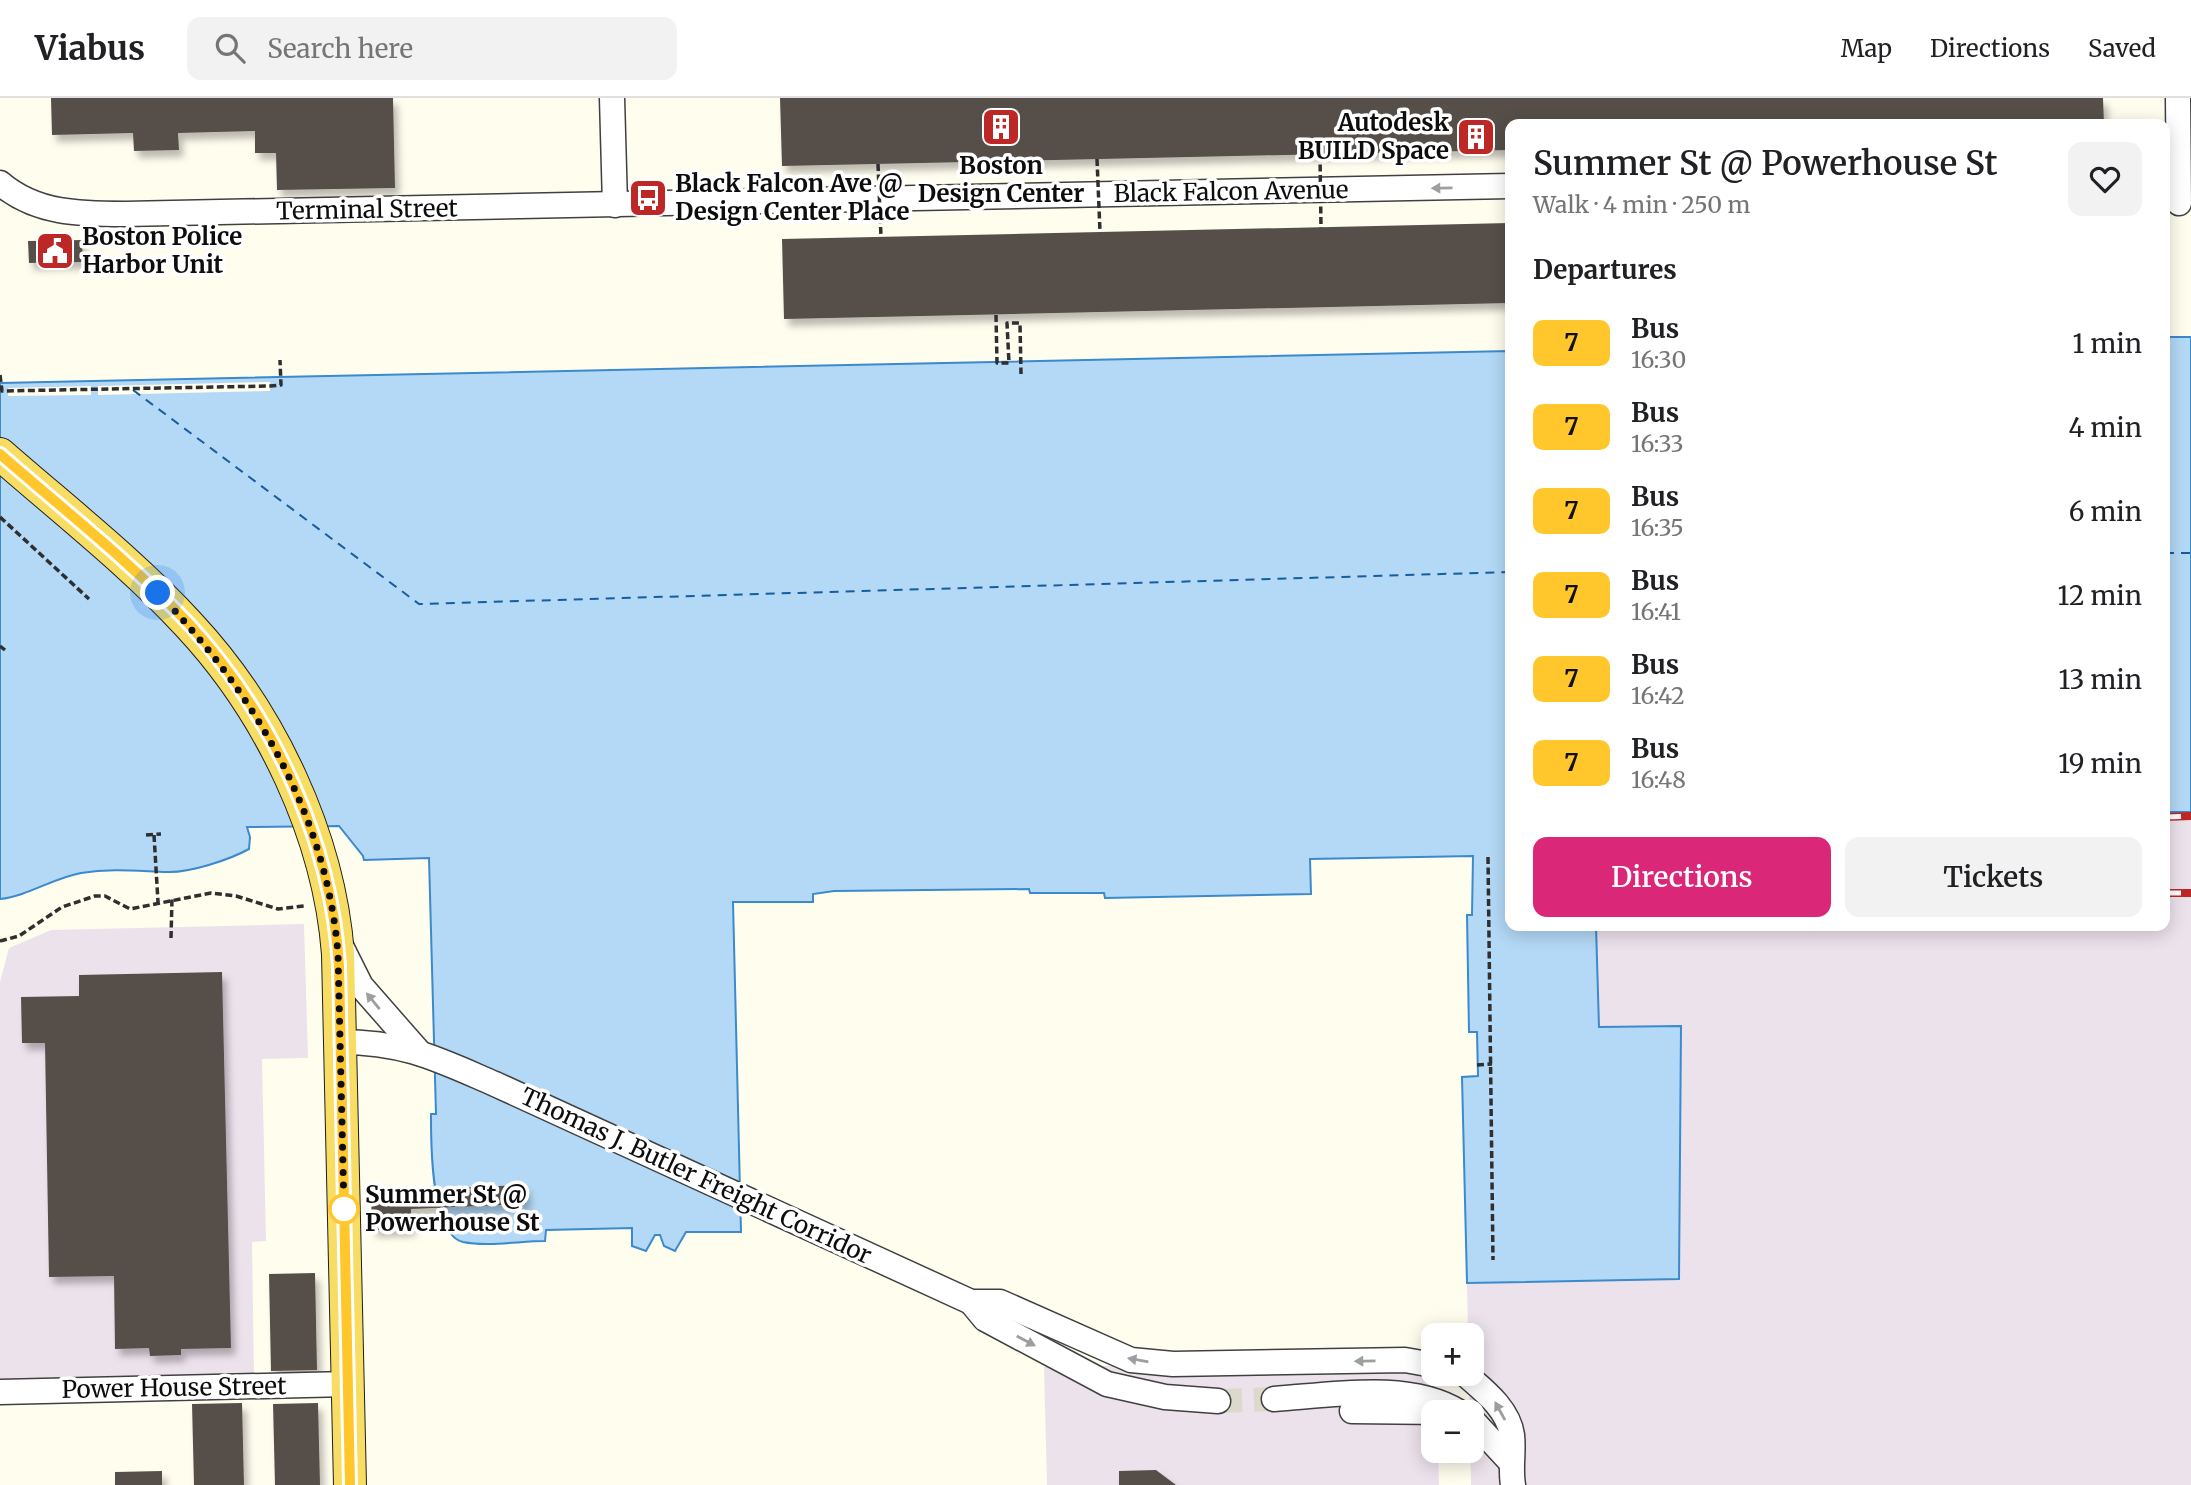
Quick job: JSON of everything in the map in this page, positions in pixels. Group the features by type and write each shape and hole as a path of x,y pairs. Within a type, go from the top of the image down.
{"main road":[{"path":"0,454 158,593 206,645 262,724 284,767 313,836 335,929 350,1485"}],"street":[{"path":"612,98 615,205"},
{"path":"2178,98 2172,172 2179,203"},
{"name":"Terminal Street","path":"0,183 39,205 88,214 615,205"},
{"name":"Black Falcon Avenue","path":"615,205 1505,186"},
{"name":"Thomas J. Butler Freight Corridor","path":"335,929 348,964 361,986 419,1052"},
{"name":"Thomas J. Butler Freight Corridor","path":"340,1042 382,1043 419,1052 508,1089 971,1302 1000,1302 1131,1360 1173,1364 1405,1360 1421,1363"},
{"name":"Thomas J. Butler Freight Corridor","path":"971,1302 985,1319 1107,1384 1165,1397 1218,1401"},
{"name":"Power House Street","path":"0,1392 348,1384"},
{"path":"1478,1386 1497,1403 1512,1434 1509,1460 1513,1485"},
{"path":"1421,1412 1324,1411 1285,1398 1410,1393 1441,1400"},
{"path":"1484,1434 1509,1460"}],"path":[{"path":"1320,154 1321,228"},
{"path":"1097,159 1100,232"},
{"path":"877,164 881,237"},
{"path":"996,315 997,363 1009,363 1007,323 1020,323 1021,374"},
{"path":"0,375 2,391 270,386 281,385 280,359"},
{"path":"0,517 89,599"},
{"path":"0,646 5,650"},
{"path":"146,835 161,834"},
{"path":"154,835 158,902"},
{"path":"1489,857 1493,1260"},
{"path":"0,941 26,933 62,907 95,897 104,897 131,909 172,899 223,894 278,909 304,906"},
{"path":"171,938 172,899"},
{"path":"1477,1065 1492,1064"}],"shaded area":[{"path":"2170,812 2191,812 2191,1485 1471,1485 1471,1463 1484,1463 1484,1400 1469,1400 1469,1386 1484,1386 1484,1323 1468,1323 1467,1283 1679,1279 1681,1026 1599,1027 1596,931 2170,931"},
{"path":"304,924 308,1058 262,1059 266,1241 252,1242 254,1377 0,1381 0,982 9,948 51,930"},
{"path":"1421,1359 1421,1386 1435,1386 1436,1400 1421,1400 1421,1463 1438,1463 1439,1485 1047,1485 1044,1367"}],"water":[{"path":"2170,337 2191,337 2191,812 2170,812"},
{"path":"1505,351 1505,931 1596,931 1599,1027 1681,1026 1679,1279 1467,1283 1462,1077 1478,1076 1477,1032 1469,1032 1467,915 1472,915 1473,856 1310,859 1311,894 1105,898 1104,893 1030,893 1029,889 834,891 813,894 813,902 733,902 741,1232 686,1232 675,1251 664,1246 660,1235 655,1235 646,1251 632,1246 632,1228 546,1230 545,1241 483,1244 463,1242 452,1235 444,1222 438,1205 432,1164 431,1114 436,1114 429,858 364,860 339,826 247,827 249,849 209,865 176,872 92,871 0,899 0,383"}],"pier":[{"path":"270,382 270,391 98,395 98,386"},
{"path":"91,386 91,395 8,396 8,388"}],"building":[{"path":"51,98 393,98 395,188 277,190 276,153 255,153 255,131 178,133 179,150 134,151 133,133 52,135"},
{"path":"780,98 2103,98 2104,119 1505,119 1505,150 782,166"},
{"path":"1505,223 1505,303 784,319 782,239"},
{"name":"Boston Police Harbor Unit","path":"82,240 83,262 29,263 28,241"},
{"path":"222,972 231,1348 181,1349 181,1355 150,1356 149,1348 115,1349 114,1276 49,1277 45,1043 22,1043 21,997 79,996 79,975"},
{"path":"526,1185 526,1204 411,1209 411,1229 372,1230 371,1191"},
{"path":"315,1273 317,1370 271,1371 269,1274"},
{"path":"242,1403 244,1485 194,1485 192,1404"},
{"path":"318,1403 320,1485 275,1485 273,1404"},
{"path":"1156,1470 1176,1485 1119,1485 1119,1471"},
{"path":"162,1471 162,1485 115,1485 115,1472"}],"ferry route":[{"path":"133,390 419,604 1505,572"},
{"path":"2170,553 2191,553"}],"tunnel":[{"path":"1218,1401 1274,1399"}],"railway":[{"path":"2170,817 2191,816"},
{"path":"2170,893 2191,893"}],"bus line":[{"name":"7","path":"0,454 158,593 191,626 236,683 262,724 284,767 313,836 338,946 350,1485"}],"place":[{"name":"Boston Design Center","path":"1001,127"},
{"name":"Autodesk BUILD Space","path":"1476,137"},
{"name":"Black Falcon Ave @ Design Center Place","path":"648,198"},
{"name":"Boston Police Harbor Unit","path":"55,251"},
{"name":"Summer St @ Powerhouse St","path":"344,1209"}],"route":[{"path":"158,593 191,626 221,663 262,724 284,767 315,846 337,937 344,1209"}]}
